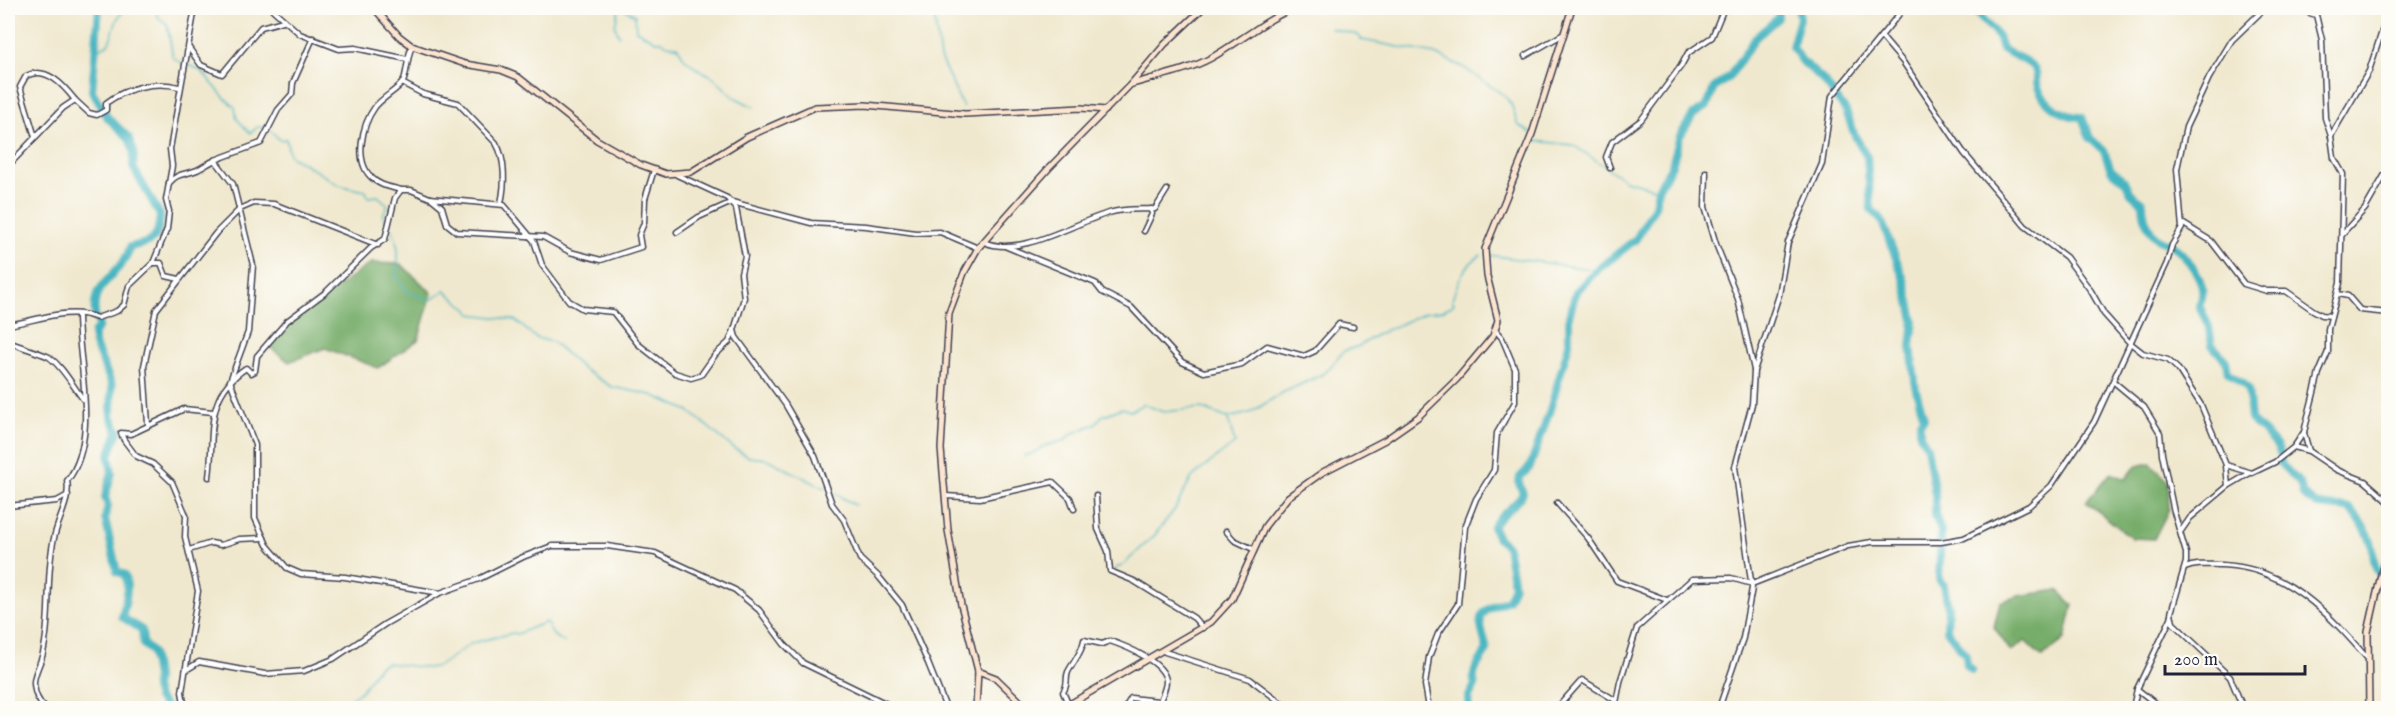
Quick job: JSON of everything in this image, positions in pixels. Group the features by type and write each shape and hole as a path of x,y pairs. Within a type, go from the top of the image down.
{"street":[{"path":"8,325 65,314 98,318 117,311 124,305 129,285 153,263 166,229 170,149 179,87 186,64 187,44 195,8"},
{"path":"271,8 300,34 339,49 355,48 407,59"},
{"path":"375,8 399,36 412,46 465,64 501,70 518,77 597,140 654,170 677,175 732,202 811,223 916,232 940,231 978,248"},
{"path":"976,708 978,671 961,605 944,496 941,449 949,313 964,273 978,248 1049,168 1131,84 1165,44 1203,8"},
{"path":"1131,84 1197,65 1246,38 1278,14 1294,8"},
{"path":"1158,708 1158,701 1166,683 1162,671 1151,659 1110,641 1102,645 1084,640 1078,657 1067,673 1068,686 1064,692 1067,707 1151,659 1165,652 1204,628 1232,599 1253,549 1271,516 1292,492 1323,472 1385,440 1418,417 1457,379 1496,332 1498,320 1486,276 1485,249 1532,134 1572,8"},
{"path":"1610,168 1606,157 1612,142 1641,120 1688,53 1712,37 1724,8"},
{"path":"1719,708 1743,638 1752,584 1735,475 1742,434 1752,404 1754,371 1779,295 1788,242 1822,164 1832,96 1904,8"},
{"path":"1616,708 1615,700 1637,628 1667,600 1698,578 1731,578 1752,584 1848,546 1872,542 1941,542 1964,538 2029,506 2058,477 2094,422 2114,382 2129,342 2182,223 2177,169 2186,127 2209,78 2232,40 2265,8"},
{"path":"2181,532 2190,518 2228,486 2251,472 2270,466 2294,447 2304,432 2328,352 2331,316 2338,294 2343,174 2334,158 2331,136 2325,118 2322,40 2318,20 2316,15 2294,8"},
{"path":"2331,136 2369,70 2388,13"},
{"path":"187,44 190,52 201,65 222,74 261,27 283,21"},
{"path":"1525,56 1562,35"},
{"path":"1881,36 1903,62 1964,153 2025,226 2066,257 2091,291 2104,314 2129,342 2144,354 2168,360 2178,369 2201,405 2226,465 2228,486"},
{"path":"169,183 180,174 194,172 215,160 261,143 278,110 292,94 293,83 313,38"},
{"path":"412,46 402,83 371,114 362,149 365,167 371,177 383,185 411,190 430,198 442,207 447,224 457,232 543,237 570,252 601,260 634,251 641,247 639,235 644,223 645,199 654,170"},
{"path":"35,137 20,87 26,76 36,74 58,79 89,113 97,115 106,110 106,103 124,90 169,84 179,87"},
{"path":"402,83 423,94 458,103 496,143 500,150 504,174 501,203"},
{"path":"8,166 63,108 75,100"},
{"path":"677,175 702,167 747,137 814,107 865,105 965,114 1080,108 1106,110"},
{"path":"208,477 213,412 230,381 248,332 254,265 233,184 215,160"},
{"path":"2341,235 2365,209 2388,170"},
{"path":"1706,172 1706,207 1716,244 1738,299 1754,371"},
{"path":"230,381 246,368 251,373 255,371 257,356 268,340 287,321 326,292 385,239 395,198 401,190"},
{"path":"1006,247 1069,230 1112,212 1133,208 1151,209 1159,204 1167,190"},
{"path":"430,198 501,203 529,236 541,254 542,265 569,301 583,309 613,312 638,344 681,376 691,378 701,375 715,355 729,342 744,298 741,273 745,256 732,202"},
{"path":"678,232 699,217 732,202"},
{"path":"148,424 144,366 156,310 216,233 240,209 254,204 274,204 378,244"},
{"path":"1144,231 1151,209"},
{"path":"2182,223 2211,241 2244,284 2267,291 2286,291 2313,310 2322,315 2331,316"},
{"path":"984,242 1006,247 1034,260 1050,262 1095,283 1102,292 1139,315 1182,362 1204,372 1242,364 1267,346 1304,356 1316,351 1339,324 1353,327"},
{"path":"153,263 161,263 166,276 179,279"},
{"path":"2338,294 2348,296 2357,309 2388,313"},
{"path":"45,708 37,700 34,682 50,621 48,597 53,541 63,505 70,493 67,481 78,467 80,458 85,376 78,338 78,315"},
{"path":"734,330 755,366 785,404 815,456 832,504 844,520 860,559 879,577 902,605 946,708"},
{"path":"1429,708 1425,685 1429,657 1438,634 1458,604 1465,526 1476,499 1494,470 1497,433 1515,402 1515,369 1502,338 1496,332"},
{"path":"8,342 26,351 46,355 56,363 84,400"},
{"path":"230,381 255,445 255,518 264,538 282,565 301,574 345,577 440,593"},
{"path":"2114,382 2144,407 2159,428 2162,454 2186,553 2171,618 2137,689 2133,708"},
{"path":"185,708 182,692 198,591 185,537 186,515 178,491 153,464 136,456 124,440 122,433 131,434 184,409 213,412"},
{"path":"2304,432 2309,451"},
{"path":"2294,447 2309,451 2337,470 2364,481 2388,501"},
{"path":"2226,465 2251,472"},
{"path":"944,496 980,498 1053,482 1070,498 1074,509"},
{"path":"8,506 57,501 70,493"},
{"path":"1096,496 1098,529 1108,551 1110,571 1134,581 1194,618 1204,628"},
{"path":"1557,503 1588,538 1617,581 1667,600"},
{"path":"1226,531 1234,540 1253,549"},
{"path":"189,550 211,543 221,545 238,539 264,538"},
{"path":"2369,708 2369,626 2386,572 2388,544"},
{"path":"186,670 199,662 222,664 265,674 304,671 333,659 385,624 440,593 479,579 523,557 552,546 607,546 655,553 735,590 759,610 784,644 803,663 895,708"},
{"path":"2184,568 2202,565 2231,566 2252,568 2274,576 2339,625 2368,659"},
{"path":"2171,618 2176,627 2230,677 2243,708"},
{"path":"1165,652 1250,679 1288,708"},
{"path":"978,671 996,678 1028,708"},
{"path":"1557,708 1582,680 1615,700"},
{"path":"2137,689 2161,708"},
{"path":"1125,708 1131,698 1158,701"}],"green space":[{"path":"371,263 401,264 432,293 418,340 378,368 325,348 289,362 268,346 291,320"},
{"path":"2151,463 2168,481 2169,509 2154,539 2132,538 2086,502 2111,473 2126,479 2136,466"},
{"path":"2058,590 2073,605 2065,639 2042,657 2025,641 2011,652 1994,627 2000,602 2018,596"}],"waterway":[{"path":"99,8 92,91 108,118 129,138 134,152 133,167 160,215 156,235 149,242 130,247 127,256 103,286 95,303 95,315 99,326 94,333 94,342 112,385 111,416 118,431 109,456 112,473 105,497 108,506 105,518 117,572 124,574 127,584 122,617 142,630 143,644 152,652 158,698 167,708"},
{"path":"94,47 100,49 108,44 117,19 129,8"},
{"path":"154,8 159,18 167,24 173,58 203,73 235,107 237,119 250,133 258,127 267,128"},
{"path":"619,8 615,26 619,36"},
{"path":"623,8 635,15 636,30 656,41 677,46 685,59 696,68 712,76 734,97 754,107"},
{"path":"933,8 940,58 963,107"},
{"path":"1469,708 1468,698 1475,685 1475,671 1487,650 1481,618 1488,609 1508,600 1514,586 1507,546 1498,538 1493,527 1523,493 1519,483 1520,477 1530,467 1549,413 1569,344 1569,316 1576,292 1597,270 1636,239 1655,206 1658,189 1672,165 1680,136 1693,115 1707,106 1714,88 1730,76 1755,38 1778,18 1778,8"},
{"path":"1798,8 1800,18 1792,47 1803,62 1824,81 1846,111 1855,136 1867,157 1871,209 1881,219 1906,285 1914,320 1911,346 1916,390 1924,418 1920,423 1920,435 1927,446 1935,495 1935,515 1941,531 1939,580 1944,585 1948,607 1947,630 1966,655 1967,665 1972,670"},
{"path":"1972,8 1998,36 2002,49 2024,60 2035,69 2038,87 2050,104 2068,115 2082,117 2090,138 2104,151 2111,170 2125,181 2131,193 2143,203 2144,214 2151,231 2159,239 2177,248 2190,263 2201,283 2202,298 2199,305 2209,327 2212,345 2226,361 2228,372 2248,388 2251,419 2275,444 2281,456 2281,464 2300,483 2303,495 2317,505 2349,508 2353,512 2370,540 2375,566 2379,574"},
{"path":"1330,28 1358,35 1362,40 1435,54 1463,67 1505,96 1512,106 1518,125 1531,133"},
{"path":"271,131 280,140 286,139 290,156 337,184 366,191 368,197 378,196 388,205 383,215 387,222"},
{"path":"1534,137 1536,141 1573,145 1625,180 1658,189"},
{"path":"390,226 396,238 398,250 396,276 408,292 431,300 445,290 471,314 515,320 536,338 553,342 583,369 612,387 652,395 689,411 732,447 749,457 767,459 824,488"},
{"path":"1024,456 1044,446 1066,440 1071,434 1095,424 1102,416 1122,408 1130,411 1144,404 1163,412 1201,408 1227,418 1250,413 1282,393 1325,373 1344,351 1359,346 1378,334 1427,312 1442,311 1454,304 1452,300 1462,274 1481,255"},
{"path":"1488,255 1597,270"},
{"path":"1116,568 1122,566 1154,536 1175,509 1192,477 1235,443 1228,419"},
{"path":"832,492 855,505"},
{"path":"339,708 361,691 379,666 387,663 427,668 439,666 472,643 517,634 546,622 553,635 564,642"}]}
